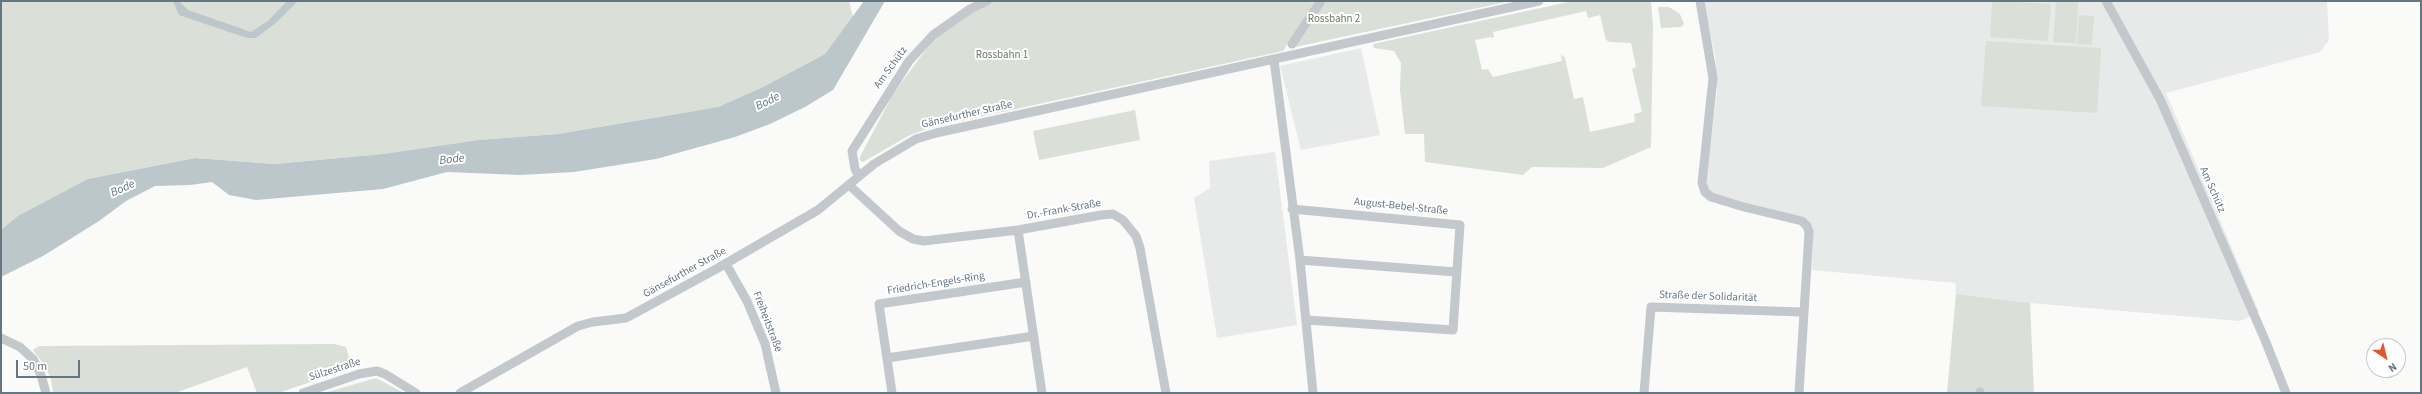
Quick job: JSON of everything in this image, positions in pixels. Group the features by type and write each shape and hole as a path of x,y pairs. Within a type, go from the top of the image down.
{"street":[{"name":"Am Schütz","path":"859,176 855,169 852,151 909,61 933,35 970,9 987,1"},
{"path":"1292,44 1321,1"},
{"name":"Gänsefurther Straße","path":"460,393 578,326 593,322 626,318 726,264 818,210 859,176 897,149 925,136 1538,1"},
{"path":"1700,1 1713,78 1702,183 1705,192 1711,197 1744,207 1802,221 1807,226 1808,232 1802,312 1799,393"},
{"name":"Am Schütz","path":"2106,1 2160,99 2265,340 2286,393"},
{"path":"1274,60 1292,208 1300,260 1313,393"},
{"name":"Dr.-Frank-Straße","path":"849,185 900,231 913,239 932,242 1018,230 1112,214 1130,227 1140,248 1166,393"},
{"name":"August-Bebel-Straße","path":"1292,208 1460,225 1453,330 1307,320"},
{"path":"1018,230 1042,393"},
{"path":"1300,260 1456,272"},
{"name":"Freiheitstraße","path":"726,264 747,301 764,344 776,393"},
{"name":"Friedrich-Engels-Ring","path":"892,393 879,304 1026,282"},
{"name":"Straße der Solidarität","path":"1644,393 1651,307 1802,312"},
{"path":"887,358 1034,336"},
{"path":"1,338 20,347 33,359 41,375 46,393"},
{"name":"Sülzestraße","path":"303,393 359,374 377,372 385,374 416,393"}],"shaded area":[{"path":"1703,1 2327,1 2329,40 2320,52 2166,93 2259,312 2240,321 2030,303 1956,294 1955,283 1812,270 1813,230 1807,219 1712,194 1707,186 1707,172 1717,92 1715,55"},
{"path":"1361,48 1380,135 1301,150 1280,66"},
{"path":"1275,152 1297,325 1217,338 1194,198 1210,188 1209,161"}],"green space":[{"path":"1,1 849,1 853,17 825,54 763,87 718,107 558,134 478,140 383,154 274,164 195,158 88,179 1,230"},
{"name":"Rossbahn 1","path":"990,1 1316,1 1283,51 933,127 910,135 863,162 859,159 893,94 933,40 970,10"},
{"name":"Rossbahn 2","path":"1324,1 1511,1 1295,47"},
{"path":"1573,1 1651,1 1653,27 1651,147 1603,168 1532,167 1523,175 1425,162 1424,134 1405,134 1400,90 1401,63 1394,51 1374,48 1373,44","holes":["1586,11 1588,18 1600,15 1606,40 1610,42 1631,43 1636,67 1632,69 1642,112 1634,114 1635,122 1590,132 1583,97 1574,99 1565,58 1561,54 1562,61 1493,77 1488,69 1482,70 1475,40 1491,37 1494,38 1493,32"]},
{"path":"1992,1 2051,4 2048,41 1990,37"},
{"path":"2056,1 2078,1 2076,43 2053,42"},
{"path":"1658,7 1669,7 1680,14 1684,24 1681,27 1661,28"},
{"path":"2079,15 2094,16 2092,45 2077,44"},
{"path":"1986,41 2101,48 2097,113 1981,106"},
{"path":"1135,110 1140,140 1039,160 1033,131"},
{"path":"1956,294 2030,303 2034,393 1947,393"},
{"path":"334,344 346,347 352,368 278,393 257,393 247,367 175,393 53,393 51,379 43,363 33,350 39,346"},
{"path":"376,378 404,393 324,393"}],"water":[{"path":"173,1 179,1 188,10 251,32 268,21 287,1 298,1 277,22 256,38 247,38 179,15"},
{"name":"Bode","path":"864,1 885,1 833,90 805,107 770,124 735,137 656,159 574,172 520,175 447,172 383,189 256,200 229,195 212,182 190,185 155,186 126,201 99,221 43,256 1,277 1,230 18,216 88,179 195,158 274,164 383,154 478,140 558,134 718,107 763,87 825,54"}]}
